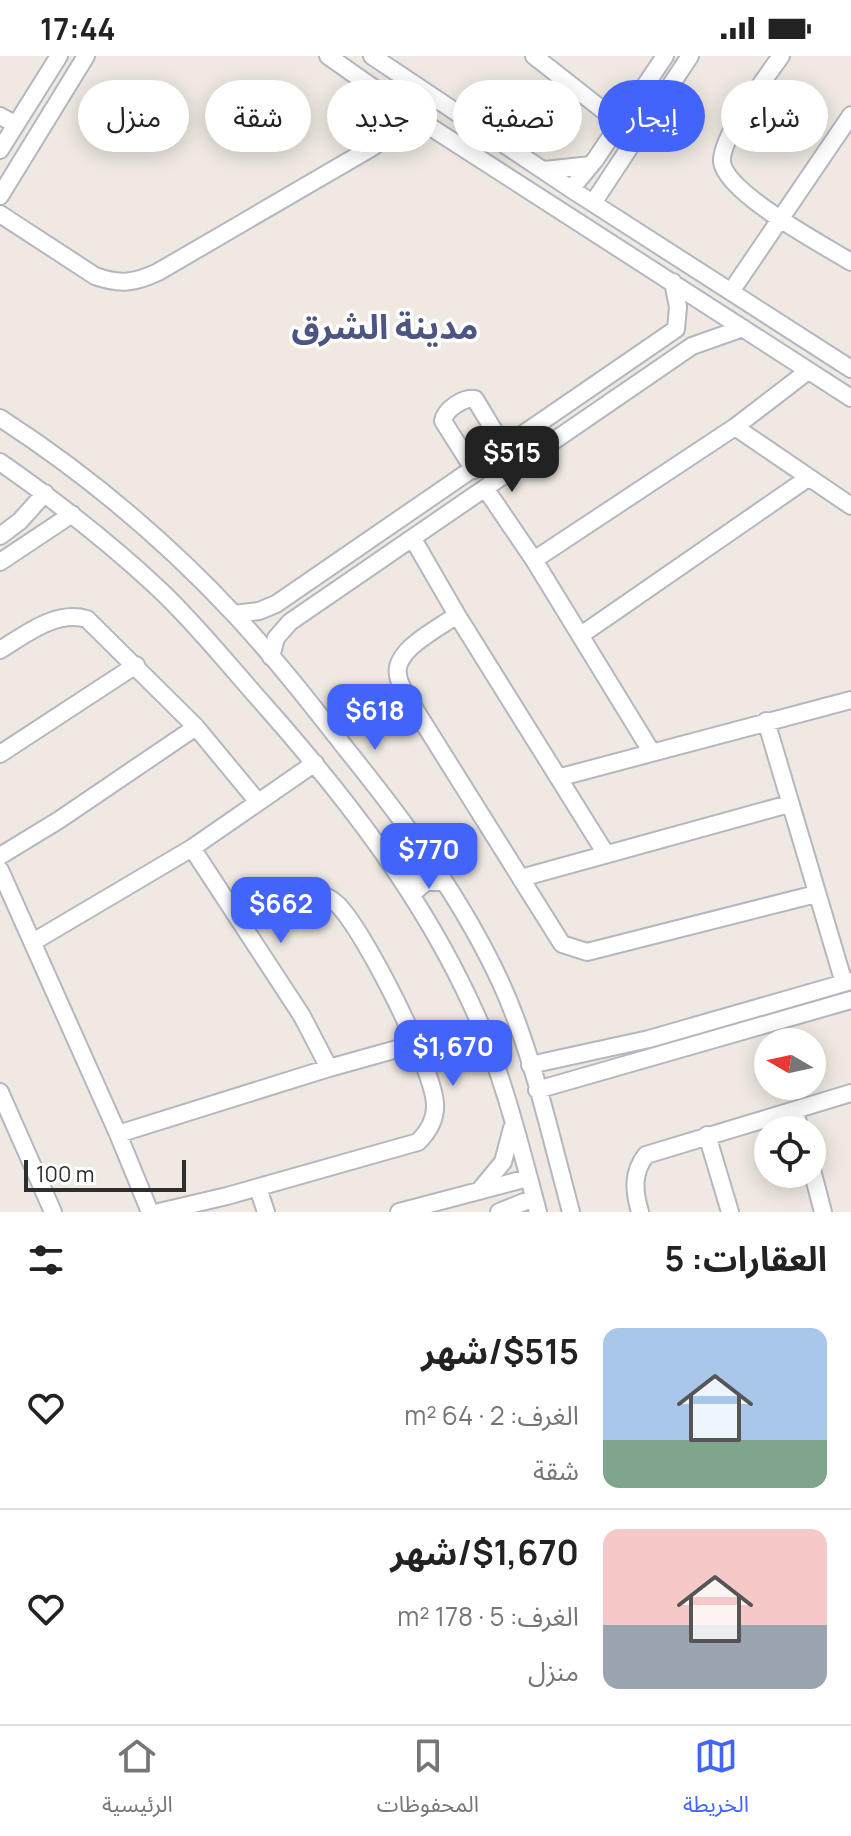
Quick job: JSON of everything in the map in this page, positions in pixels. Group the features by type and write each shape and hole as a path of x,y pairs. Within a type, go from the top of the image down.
{"street":[{"path":"0,150 7,120 59,56"},
{"path":"0,196 86,56"},
{"path":"328,56 362,80"},
{"path":"372,56 571,189 851,369"},
{"path":"534,56 553,61 598,103"},
{"path":"648,80 665,56"},
{"path":"593,203 690,56"},
{"path":"781,56 749,102 725,147 722,161 727,176 780,219 851,262"},
{"path":"732,290 851,115"},
{"path":"437,131 851,398"},
{"path":"837,136 851,146"},
{"path":"0,214 95,276 112,282 137,282 364,152"},
{"path":"571,189 599,152"},
{"path":"544,170 593,162 613,171"},
{"path":"673,282 678,307 676,329"},
{"path":"271,657 276,638 290,622 692,346 743,328"},
{"path":"234,614 259,611 276,604 676,329 692,332 692,346"},
{"path":"534,560 735,427 808,371"},
{"path":"474,470 443,421 446,411 467,399 475,399 505,449"},
{"path":"0,418 113,501 165,546 234,614 371,779 430,860 468,921 501,983 530,1065 571,1212"},
{"path":"735,427 851,506"},
{"path":"0,462 72,514 163,593 315,763 401,877 439,939 475,1011 498,1071 536,1205 516,1206 499,1212"},
{"path":"581,635 808,478"},
{"path":"485,488 534,560 651,751"},
{"path":"0,536 20,521 45,493"},
{"path":"0,562 72,514"},
{"path":"20,521 31,526 36,540"},
{"path":"413,539 606,854"},
{"path":"276,604 276,618 290,622"},
{"path":"457,615 407,649 400,658 397,672 411,703 562,944 587,952 816,894"},
{"path":"0,650 53,620 76,616 87,619 196,727 258,802"},
{"path":"0,754 136,665"},
{"path":"561,777 851,700"},
{"path":"530,1065 649,1039 848,982 816,894 766,721"},
{"path":"0,856 70,814 196,727"},
{"path":"33,942 192,848 315,763"},
{"path":"521,878 789,804"},
{"path":"192,848 302,1016 329,1068"},
{"path":"401,877 418,874 430,860"},
{"path":"0,870 150,1212"},
{"path":"412,894 426,882 444,882"},
{"path":"159,1212 258,1188 418,1142 427,1134 435,1109 434,1094 387,982 339,906 328,897 317,894 291,896 244,924"},
{"path":"537,1090 851,1000"},
{"path":"118,1134 415,1044"},
{"path":"567,1059 572,1078"},
{"path":"0,1092 53,1212"},
{"path":"640,1212 635,1178 638,1166 646,1155 851,1093"},
{"path":"795,1111 796,1116"},
{"path":"478,1192 503,1162 513,1123"},
{"path":"707,1135 730,1212"},
{"path":"399,1212 528,1178"},
{"path":"510,1184 519,1192 516,1206"},
{"path":"258,1188 266,1212"},
{"path":"817,1188 823,1212"}],"district":[{"name":"مدينة الشرق","path":"385,326"}]}
